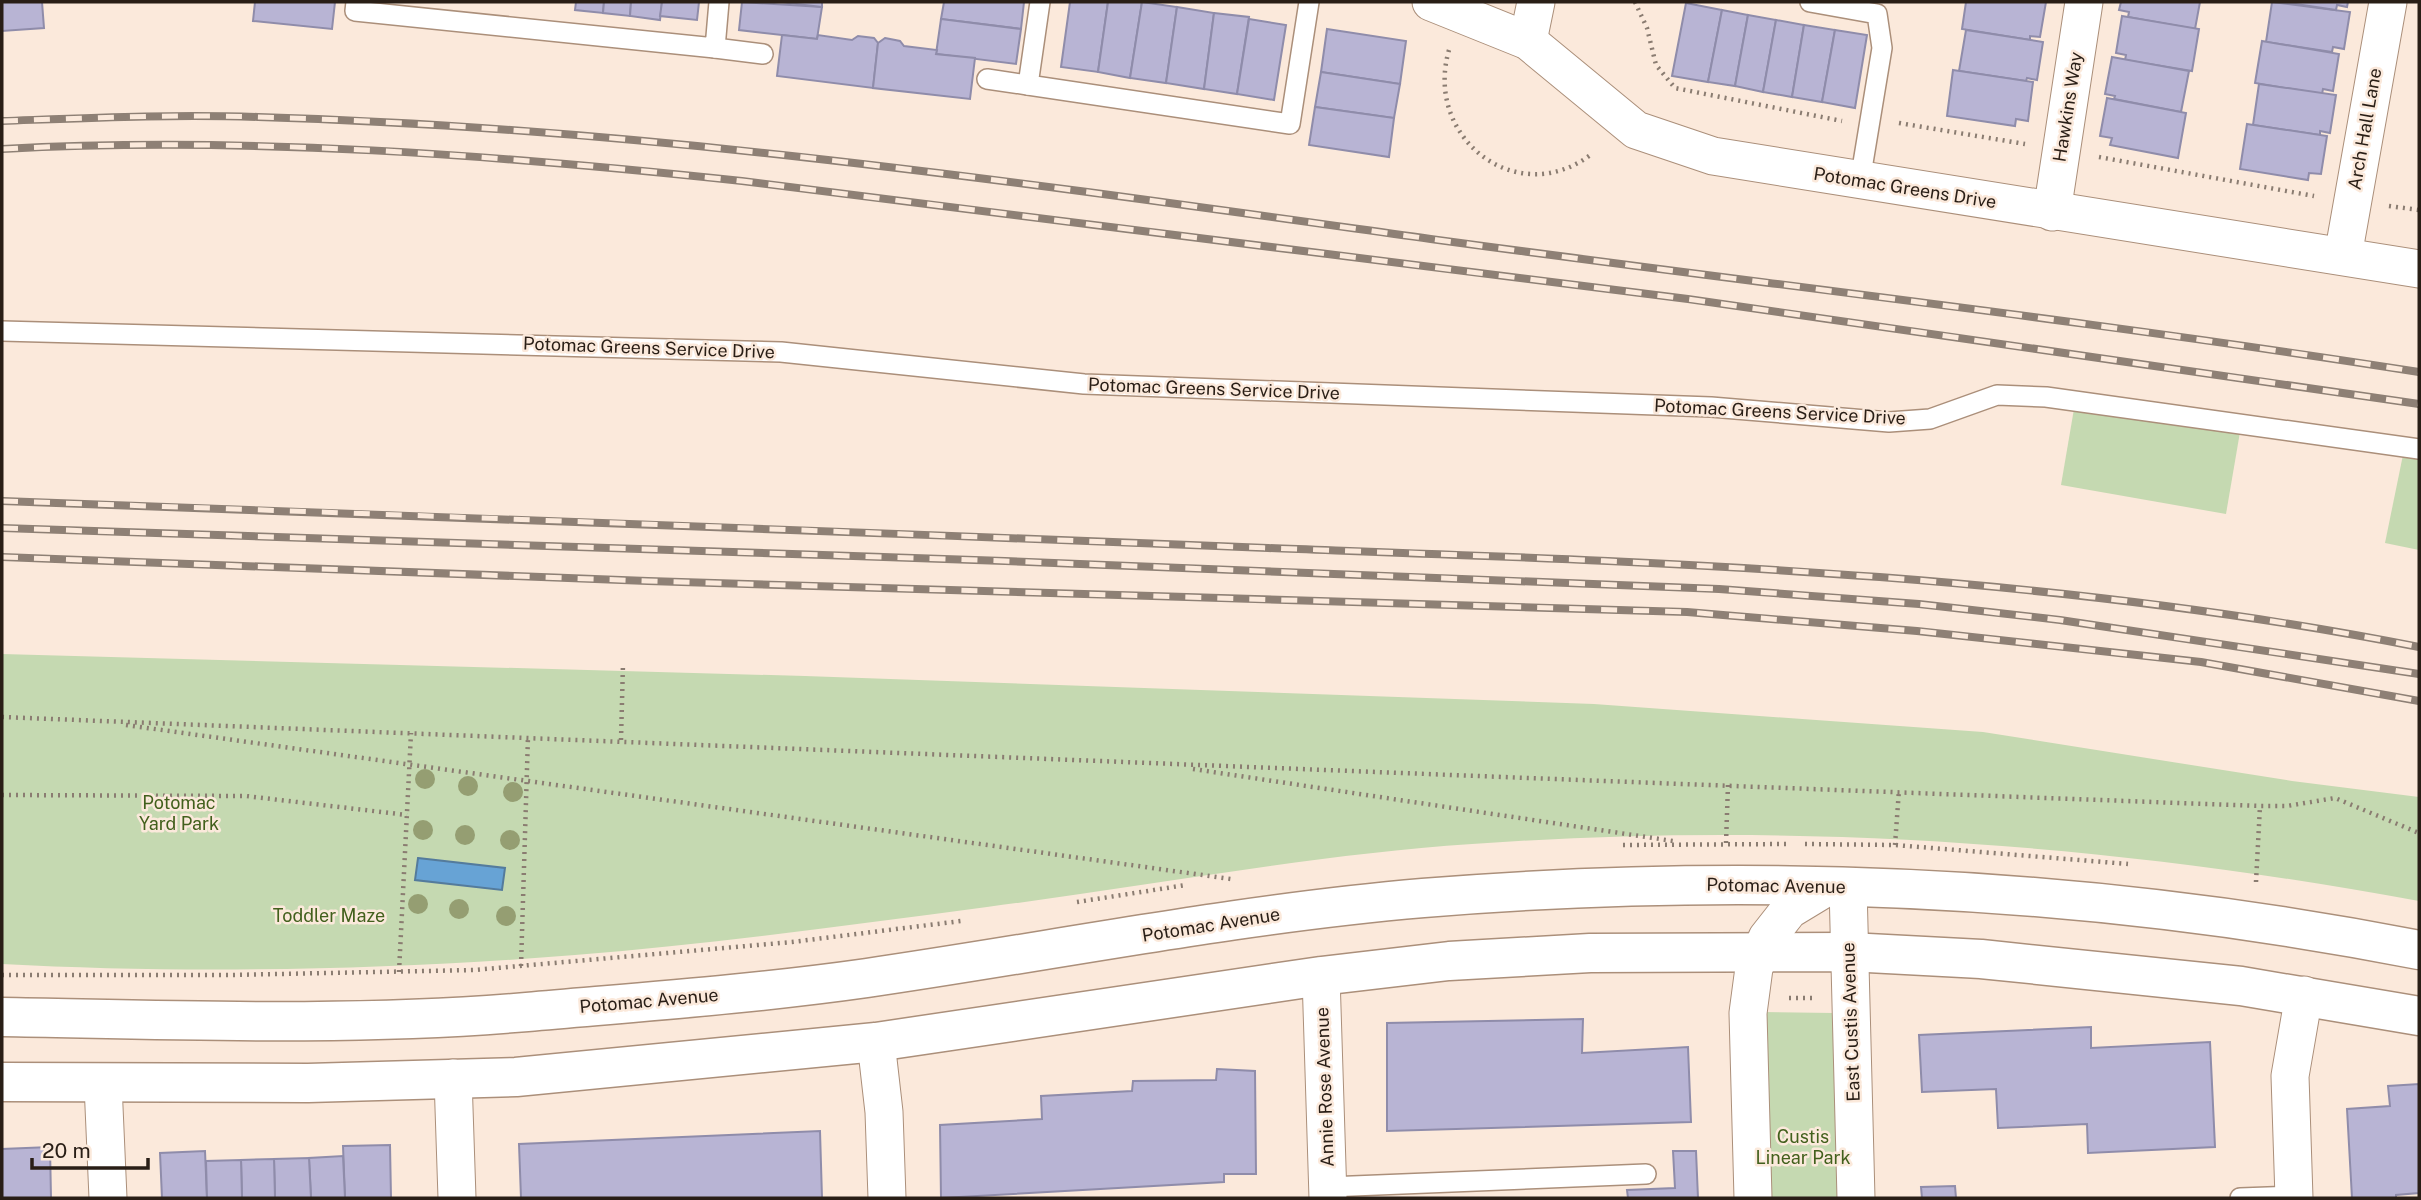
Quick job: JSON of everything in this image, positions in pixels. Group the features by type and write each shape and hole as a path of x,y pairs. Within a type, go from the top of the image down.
{"street":[{"name":"Potomac Greens Drive","path":"1431,2 1528,41 1636,130 1713,156 2419,269"},
{"path":"1528,41 1536,2"},
{"name":"Hawkins Way","path":"2052,212 2084,2"},
{"name":"Arch Hall Lane","path":"2343,256 2388,2"},
{"name":"Potomac Avenue","path":"2,1017 304,1020 519,1013 859,979 1233,920 1419,899 1637,887 1908,888 2087,901 2281,926 2419,950"},
{"path":"1753,1198 1749,998 1759,952 1789,909 1838,887"},
{"name":"East Custis Avenue","path":"1838,887 1849,952 1856,1198"},
{"path":"2,1082 103,1084 542,1074 876,1042 1321,976 1449,961 1590,953 1849,952 2049,965 2304,995 2419,1016"},
{"name":"Annie Rose Avenue","path":"1321,976 1328,1193"},
{"path":"2294,1197 2290,1076 2304,995"},
{"path":"876,1042 884,1112 887,1198"},
{"path":"453,1078 457,1198"},
{"path":"103,1084 108,1198"}],"lane":[{"path":"356,2 355,11 763,54"},
{"path":"715,48 719,2"},
{"path":"1028,85 1040,2"},
{"path":"987,79 1290,124 1309,2"},
{"path":"1810,2 1883,8 1882,48 1860,181"},
{"name":"Potomac Greens Service Drive","path":"2,331 781,352 1084,384 1711,407 1889,422 1930,419 1997,395 2046,397 2419,449"},
{"path":"1328,1193 1536,1189 1646,1174"},
{"path":"2240,1198 2294,1197"}],"path":[{"path":"1635,2 1647,28 1656,65 1675,88 1833,122 1870,119 2061,150 2279,191 2419,210"},
{"path":"1450,46 1444,69 1444,98 1454,125 1472,149 1496,165 1523,174 1553,173 1580,163 1593,153"},
{"path":"621,740 623,664"},
{"path":"2,717 2260,806 2287,806 2335,798 2419,833"},
{"path":"99,721 1231,879"},
{"path":"399,972 411,733"},
{"path":"520,966 528,736"},
{"path":"1170,765 1684,843"},
{"path":"1725,852 1728,785"},
{"path":"1891,855 1895,845 1899,790"},
{"path":"2,795 246,796 407,815"},
{"path":"2256,882 2260,806"},
{"path":"1777,998 1827,998"}],"green space":[{"path":"2075,403 2240,432 2226,514 2061,485"},
{"path":"2404,450 2419,453 2419,550 2385,543"},
{"name":"Potomac Yard Park","path":"2,654 805,676 1594,704 1983,732 2292,781 2419,797 2419,901 2184,864 2066,851 1829,837 1591,837 1472,844 1350,856 833,927 575,955 288,969 144,969 2,964"},
{"name":"Custis Linear Park","path":"1763,1012 1834,1013 1841,1198 1769,1198"}],"water":[{"path":"418,858 505,868 502,890 415,880"}],"building":[{"path":"2,2 42,2 44,28 2,31"},
{"path":"255,2 335,2 332,29 253,21"},
{"path":"576,2 604,2 603,13 575,10"},
{"path":"604,2 631,2 630,16 603,13"},
{"path":"631,2 662,2 660,20 630,16"},
{"path":"662,2 699,2 697,20 660,16"},
{"path":"742,2 822,7 817,39 739,30"},
{"path":"779,2 822,2 822,7"},
{"path":"944,2 1024,2 1021,29 941,19"},
{"path":"1070,2 1108,2 1098,72 1061,67"},
{"path":"1108,2 1142,2 1130,78 1098,72"},
{"path":"1142,2 1177,7 1166,83 1130,78"},
{"path":"1966,2 2046,2 2040,37 2030,36 2030,40 1962,29"},
{"path":"2121,2 2200,2 2195,29 2128,17 2129,12 2119,10"},
{"path":"2272,2 2350,12 2344,49 2333,47 2332,52 2266,42"},
{"path":"2283,2 2348,2 2347,7 2337,5 2336,10"},
{"path":"1686,3 1722,10 1708,82 1672,76"},
{"path":"1177,7 1214,13 1204,89 1166,83"},
{"path":"1722,10 1748,15 1735,86 1708,82"},
{"path":"1214,13 1249,17 1237,94 1204,89"},
{"path":"1748,15 1776,20 1763,92 1735,86"},
{"path":"2122,16 2199,29 2192,71 2125,60 2126,55 2116,53"},
{"path":"941,19 1021,29 1016,64 936,54"},
{"path":"1249,19 1286,25 1274,100 1237,94"},
{"path":"1776,20 1804,25 1792,97 1763,92"},
{"path":"1804,25 1835,30 1822,102 1792,97"},
{"path":"1327,29 1406,41 1400,84 1321,72"},
{"path":"1835,30 1867,35 1855,108 1822,102"},
{"path":"1966,30 2043,42 2037,80 2027,78 2026,81 1959,71"},
{"path":"782,35 817,39 818,35 852,40 858,36 874,38 878,43 873,88 777,76"},
{"path":"885,38 900,41 904,46 937,50 936,54 975,58 970,99 873,88 878,43"},
{"path":"2262,41 2339,54 2333,91 2323,89 2322,94 2255,83"},
{"path":"2112,57 2189,71 2181,112 2114,99 2115,96 2105,94"},
{"path":"1953,70 2033,82 2028,121 2016,119 2015,126 1947,116"},
{"path":"1321,72 1400,84 1394,118 1315,107"},
{"path":"2259,84 2336,95 2330,133 2320,131 2320,135 2253,125"},
{"path":"2107,98 2186,113 2178,158 2110,145 2112,138 2100,136"},
{"path":"1315,107 1394,118 1389,157 1309,145"},
{"path":"2247,124 2327,136 2321,174 2309,173 2308,180 2240,169"},
{"path":"1583,1019 1582,1053 1688,1047 1691,1122 1387,1131 1387,1023"},
{"path":"2091,1027 2091,1048 2210,1042 2215,1147 2088,1153 2087,1124 1998,1128 1996,1089 1922,1092 1919,1035"},
{"path":"1217,1069 1255,1071 1256,1174 1224,1174 1224,1182 941,1198 940,1125 1042,1119 1041,1096 1132,1091 1133,1081 1216,1080"},
{"path":"2419,1084 2419,1193 2396,1195 2396,1198 2352,1198 2347,1109 2390,1106 2388,1086"},
{"path":"820,1131 822,1198 521,1198 519,1144"},
{"path":"390,1145 391,1198 345,1198 343,1146"},
{"path":"50,1147 51,1198 2,1198 2,1149"},
{"path":"205,1151 207,1198 162,1198 160,1153"},
{"path":"1673,1151 1696,1151 1698,1198 1628,1198 1627,1190 1675,1188"},
{"path":"343,1156 345,1198 311,1198 309,1158"},
{"path":"309,1158 311,1198 275,1198 274,1159"},
{"path":"274,1159 275,1198 242,1198 241,1160"},
{"path":"241,1160 242,1198 207,1198 206,1161"},
{"path":"1955,1186 1956,1198 1922,1198 1921,1187"}],"railway":[{"path":"2,121 226,116 406,123 554,133 850,162 2052,319 2419,372"},
{"path":"2,149 187,145 372,150 557,163 742,181 1688,299 2419,404"},
{"path":"2,501 1701,566 1990,586 2133,602 2277,622 2419,647"},
{"path":"2,528 1005,561 1719,589 1919,604 2060,620 2419,674"},
{"path":"2,557 648,581 1687,612 1917,631 2201,662 2419,701"}],"park label":[{"name":"Toddler Maze","path":"329,916"}]}
